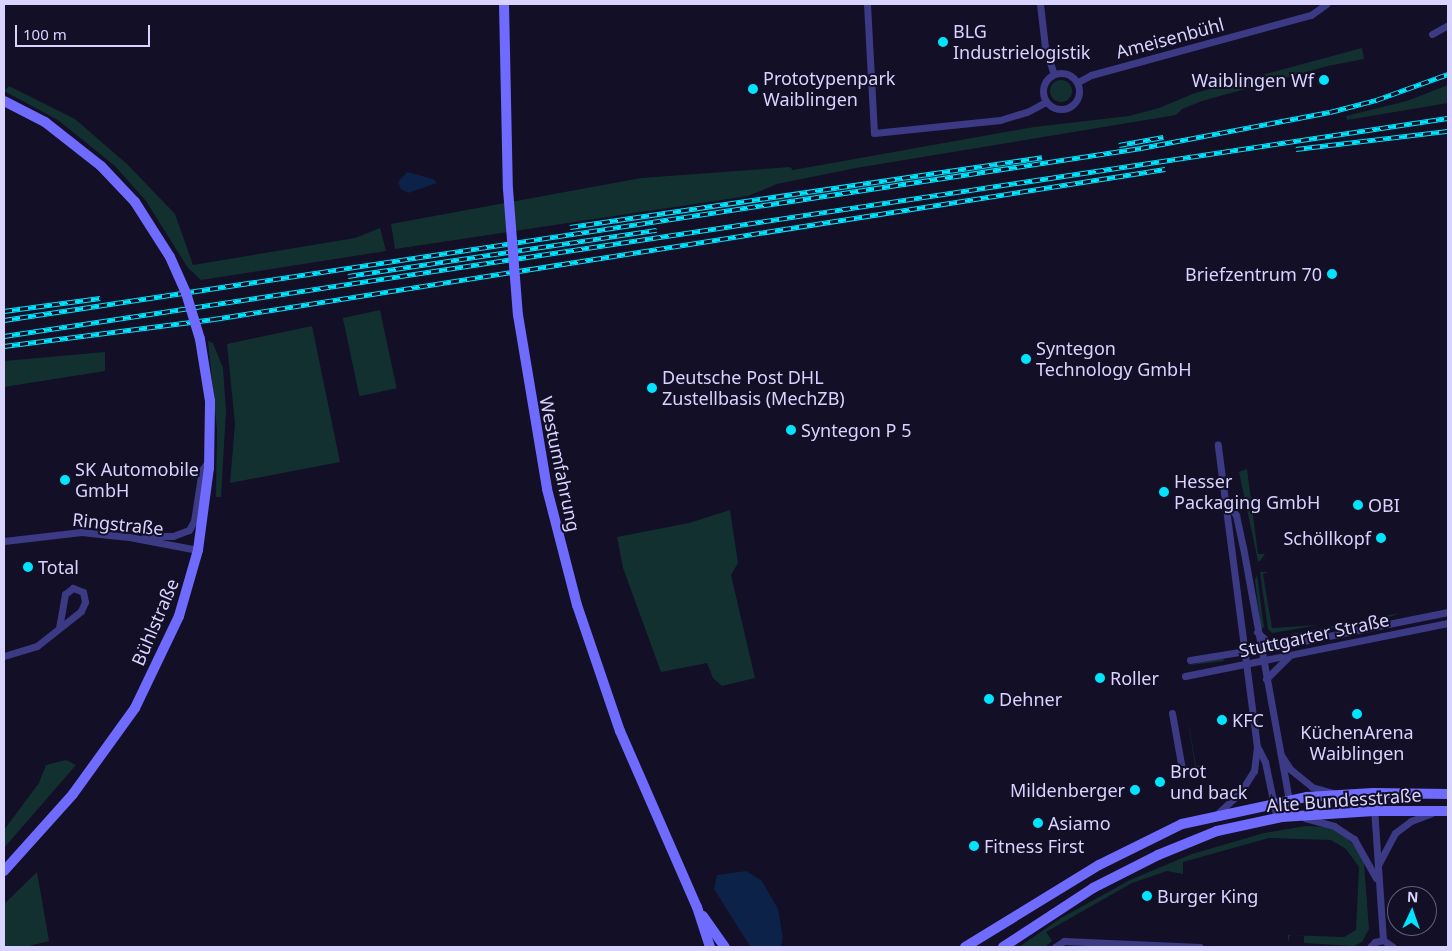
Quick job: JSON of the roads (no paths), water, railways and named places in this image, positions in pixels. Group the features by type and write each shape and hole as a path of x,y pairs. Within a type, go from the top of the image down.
{"main road":[{"name":"Westumfahrung","path":"504,4 508,189 518,315 546,489 577,604 620,730 697,907 710,947"},
{"name":"Bühlstraße","path":"4,101 44,122 101,166 135,202 170,257 200,339 210,401 209,460 198,550 179,616 135,708 78,787 4,871"},
{"name":"Alte Bundesstraße","path":"965,947 1146,840 1215,816 1288,800 1338,794 1448,794"},
{"name":"Alte Bundesstraße","path":"1003,947 1093,888 1158,855 1216,831 1297,817 1374,811 1445,810"},
{"name":"Westumfahrung","path":"697,907 725,947"}],"street":[{"path":"868,4 874,133 1000,120 1027,112 1046,102"},
{"path":"1040,4 1045,48 1054,74"},
{"name":"Ameisenbühl","path":"1078,82 1091,75 1311,15 1326,4"},
{"path":"1432,34 1448,25"},
{"path":"1054,74 1068,74 1078,82 1080,94 1072,106 1059,109 1046,102 1044,84 1054,74"},
{"path":"1215,816 1240,793 1250,778 1254,771 1257,747 1244,665 1228,505 1218,445"},
{"path":"129,537 173,536 189,530 194,521 202,470 209,460"},
{"path":"1228,505 1236,515 1288,800 1297,817 1334,826 1354,840 1378,882"},
{"name":"Ringstraße","path":"4,541 81,532 129,537 198,550"},
{"path":"4,655 37,646 81,611 84,602 83,592 73,588 65,594 59,628"},
{"name":"Stuttgarter Straße","path":"1190,660 1289,644 1448,612"},
{"name":"Stuttgarter Straße","path":"1185,676 1448,623"},
{"name":"Stuttgarter Straße","path":"1257,631 1268,642 1289,644"},
{"path":"1266,679 1289,656"},
{"path":"1172,713 1183,775"},
{"path":"1257,747 1265,762 1277,819"},
{"path":"1278,750 1290,769 1312,787 1338,794"},
{"path":"1373,793 1383,940"},
{"path":"1378,866 1396,833 1411,821 1445,810"},
{"path":"1370,947 1375,942 1383,940 1393,947"},
{"path":"1055,947 1064,941 1200,947"}],"water":[{"path":"407,172 433,179 437,183 408,193 401,189 398,182"},
{"path":"746,871 762,881 778,909 783,938 781,947 750,946 714,889 717,875"}],"railway":[{"path":"4,320 1141,148 1330,112 1376,100 1448,74"},
{"path":"4,336 1448,118"},
{"path":"1296,149 1448,131"},
{"path":"1119,145 1163,137"},
{"path":"570,227 1042,157"},
{"path":"4,346 214,319 1165,169"},
{"path":"348,276 657,230"},
{"path":"4,311 100,298"}],"place":[{"name":"BLG Industrielogistik","path":"943,42"},
{"name":"Waiblingen Wf","path":"1324,80"},
{"name":"Prototypenpark Waiblingen","path":"753,89"},
{"name":"Briefzentrum 70","path":"1332,274"},
{"name":"Syntegon Technology GmbH","path":"1026,359"},
{"name":"Deutsche Post DHL Zustellbasis (MechZB)","path":"652,388"},
{"name":"Syntegon P 5","path":"791,430"},
{"name":"SK Automobile GmbH","path":"65,480"},
{"name":"Hesser Packaging GmbH","path":"1164,492"},
{"name":"OBI","path":"1358,505"},
{"name":"Schöllkopf","path":"1381,538"},
{"name":"Total","path":"28,567"},
{"name":"Roller","path":"1100,678"},
{"name":"Dehner","path":"989,699"},
{"name":"KüchenArena Waiblingen","path":"1357,714"},
{"name":"KFC","path":"1222,720"},
{"name":"Brot und back","path":"1160,782"},
{"name":"Mildenberger","path":"1135,790"},
{"name":"Asiamo","path":"1038,823"},
{"name":"Fitness First","path":"974,846"},
{"name":"Burger King","path":"1147,896"}]}
